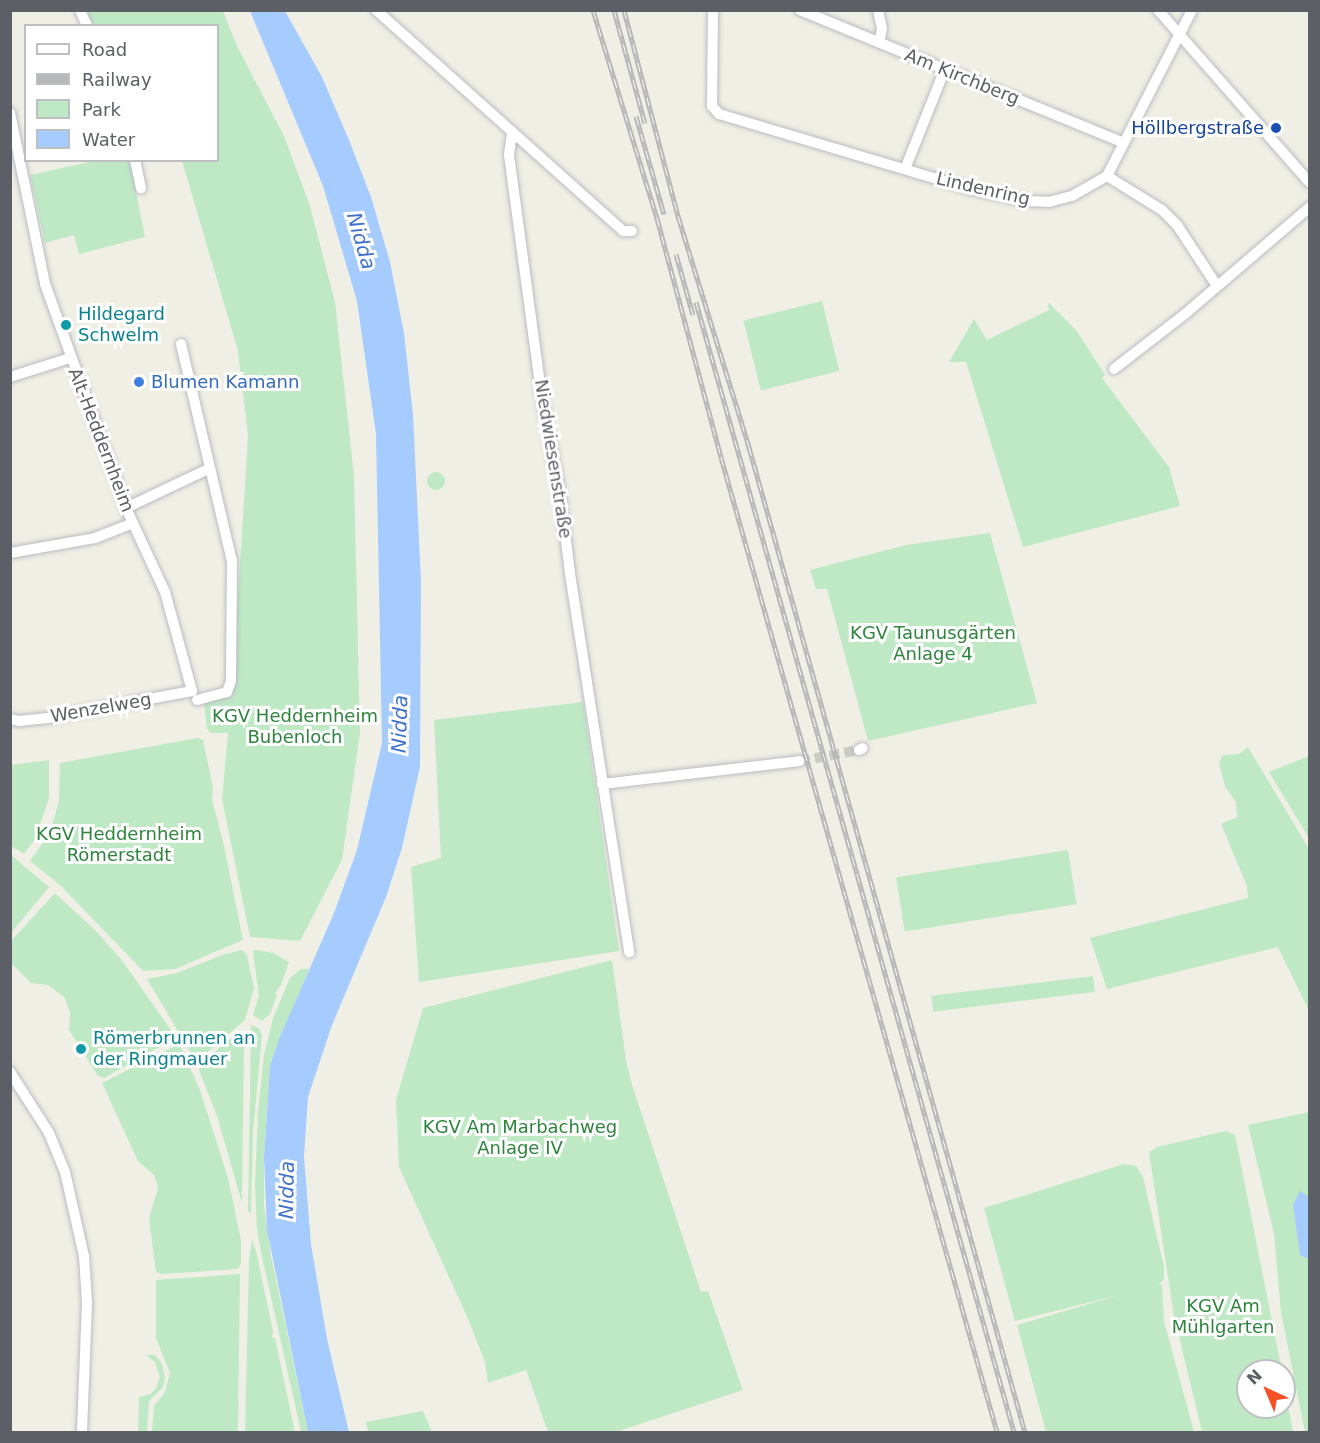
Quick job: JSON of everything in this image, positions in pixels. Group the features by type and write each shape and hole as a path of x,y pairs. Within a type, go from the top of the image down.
{"street":[{"path":"80,10 86,24"},
{"path":"376,10 623,231 632,231"},
{"name":"Lindenring","path":"714,10 714,110 719,114 1025,201 1049,202 1072,196 1107,176"},
{"name":"Am Kirchberg","path":"800,10 1124,143"},
{"path":"878,10 882,29 879,43"},
{"path":"1158,10 1310,183"},
{"path":"1192,10 1107,176 1162,210 1177,225 1217,286"},
{"path":"906,169 945,69"},
{"name":"Alt-Heddernheim","path":"10,113 45,284 126,508 165,592 194,696"},
{"name":"Niedwiesenstraße","path":"513,133 509,155 542,398 560,492 629,952"},
{"path":"135,162 141,188"},
{"path":"1114,369 1310,207"},
{"path":"126,508 208,468 181,344"},
{"path":"10,377 70,358"},
{"name":"Wenzelweg","path":"10,719 19,721 227,692 231,681 232,561 208,468"},
{"path":"10,553 95,538 133,523"},
{"path":"602,784 800,761"},
{"path":"10,1072 28,1097 58,1154 68,1182 82,1249 87,1302 82,1432"}],"green space":[{"name":"KGV Heddernheim Bubenloch","path":"86,11 223,11 237,46 284,136 310,206 335,302 354,475 360,733 342,860 300,941 250,937 222,799 230,712 228,733 211,733 207,729 204,703 232,693 248,436 238,351 182,162 219,162 219,24 93,24"},
{"path":"89,162 130,162 145,237 79,254 74,235 45,243 30,175"},
{"path":"822,301 839,371 761,390 743,321"},
{"path":"1048,302 1076,330 1105,375 1102,378 1169,467 1180,506 1023,547 966,362 949,362 974,319 987,340 1049,310"},
{"path":"436,472 442,475 445,481 442,487 436,490 430,487 427,481 430,475"},
{"name":"KGV Taunusgärten Anlage 4","path":"990,533 1037,703 868,741 827,589 816,589 810,570 906,545"},
{"path":"583,702 619,951 419,982 411,867 441,858 434,720"},
{"name":"KGV Heddernheim Römerstadt","path":"198,738 203,740 213,787 212,800 223,841 243,940 175,969 143,971 61,886 30,861 48,836 54,819 59,800 60,763"},
{"path":"1248,747 1309,849 1309,1011 1278,947 1107,989 1090,938 1248,898 1247,886 1221,824 1237,817 1236,802 1225,787 1219,763 1223,755 1239,754"},
{"path":"1310,756 1309,838 1269,772"},
{"name":"KGV Heddernheim Römerstadt","path":"49,760 49,798 35,839 24,854 11,846 11,765"},
{"path":"1068,850 1077,904 905,932 896,877"},
{"name":"KGV Heddernheim Römerstadt","path":"11,855 49,887 11,933"},
{"name":"KGV Heddernheim Römerstadt","path":"55,893 95,930 121,959 173,1033 170,1041 104,1078 98,1076 69,1030 70,1013 65,998 48,985 31,983 11,963 11,941"},
{"path":"242,950 247,955 254,988 245,1020 204,1055 194,1058 147,979 177,973 225,954"},
{"path":"257,950 273,953 289,962 281,985 275,993 277,995 270,1014 262,1021 253,1015 259,995 253,953"},
{"name":"KGV Am Marbachweg Anlage IV","path":"612,960 626,1060 632,1085 701,1292 708,1291 743,1390 616,1432 548,1432 526,1370 488,1383 485,1362 469,1321 399,1167 396,1100 423,1008"},
{"path":"301,969 309,969 270,1066 264,1157 264,1204 271,1256 308,1432 301,1432 262,1257 257,1230 255,1185 258,1111 264,1055 273,1018 290,978"},
{"path":"1093,976 1095,992 933,1012 931,996"},
{"path":"251,1025 259,1028 262,1035 253,1132 251,1214 248,1211"},
{"path":"239,1032 244,1034 242,1203 217,1116 199,1070 203,1061"},
{"path":"179,1044 200,1090 228,1178 241,1240 241,1263 238,1269 162,1274 156,1272 149,1218 158,1188 154,1175 138,1161 102,1083"},
{"path":"1309,1112 1309,1432 1305,1432 1296,1387 1296,1359 1290,1359 1281,1312 1274,1234 1248,1125"},
{"name":"KGV Am Mühlgarten","path":"1226,1131 1235,1135 1280,1359 1236,1359 1236,1419 1291,1419 1293,1432 1202,1432 1174,1316 1149,1152 1157,1147"},
{"path":"1124,1164 1136,1166 1143,1177 1164,1267 1164,1279 1159,1285 1162,1285 1164,1321 1194,1432 1046,1432 1017,1325 1119,1295 1015,1321 984,1208"},
{"path":"252,1240 273,1331 272,1338 275,1338 295,1432 245,1432 249,1261"},
{"path":"240,1274 238,1432 152,1432 154,1406 165,1392 170,1373 156,1338 156,1280"},
{"path":"146,1355 155,1355 162,1364 165,1378 163,1387 149,1401 147,1432 138,1432 139,1397 151,1394 160,1377 155,1362"},
{"path":"423,1411 432,1432 368,1432 366,1422"}],"water":[{"name":"Nidda","path":"250,11 285,11 322,77 349,140 371,197 390,262 404,333 413,415 421,581 420,767 402,848 386,897 332,1025 308,1097 304,1157 311,1244 327,1339 349,1432 308,1432 267,1230 264,1157 270,1066 279,1039 334,913 357,850 382,743 376,434 357,301 323,186"},
{"path":"1300,1191 1309,1197 1309,1259 1300,1255 1293,1205"}],"tunnel":[{"path":"800,761 859,750"}],"railway":[{"path":"593,10 657,218 721,457 997,1432"},
{"path":"614,10 645,123"},
{"path":"624,10 678,216 749,447 1025,1432"},
{"path":"636,116 664,214"},
{"path":"676,254 693,315"},
{"path":"696,302 1014,1432"}],"place":[{"name":"Höllbergstraße","path":"1276,128"},
{"name":"Hildegard Schwelm","path":"66,325"},
{"name":"Blumen Kamann","path":"139,382"},
{"name":"Römerbrunnen an der Ringmauer","path":"81,1049"}]}
